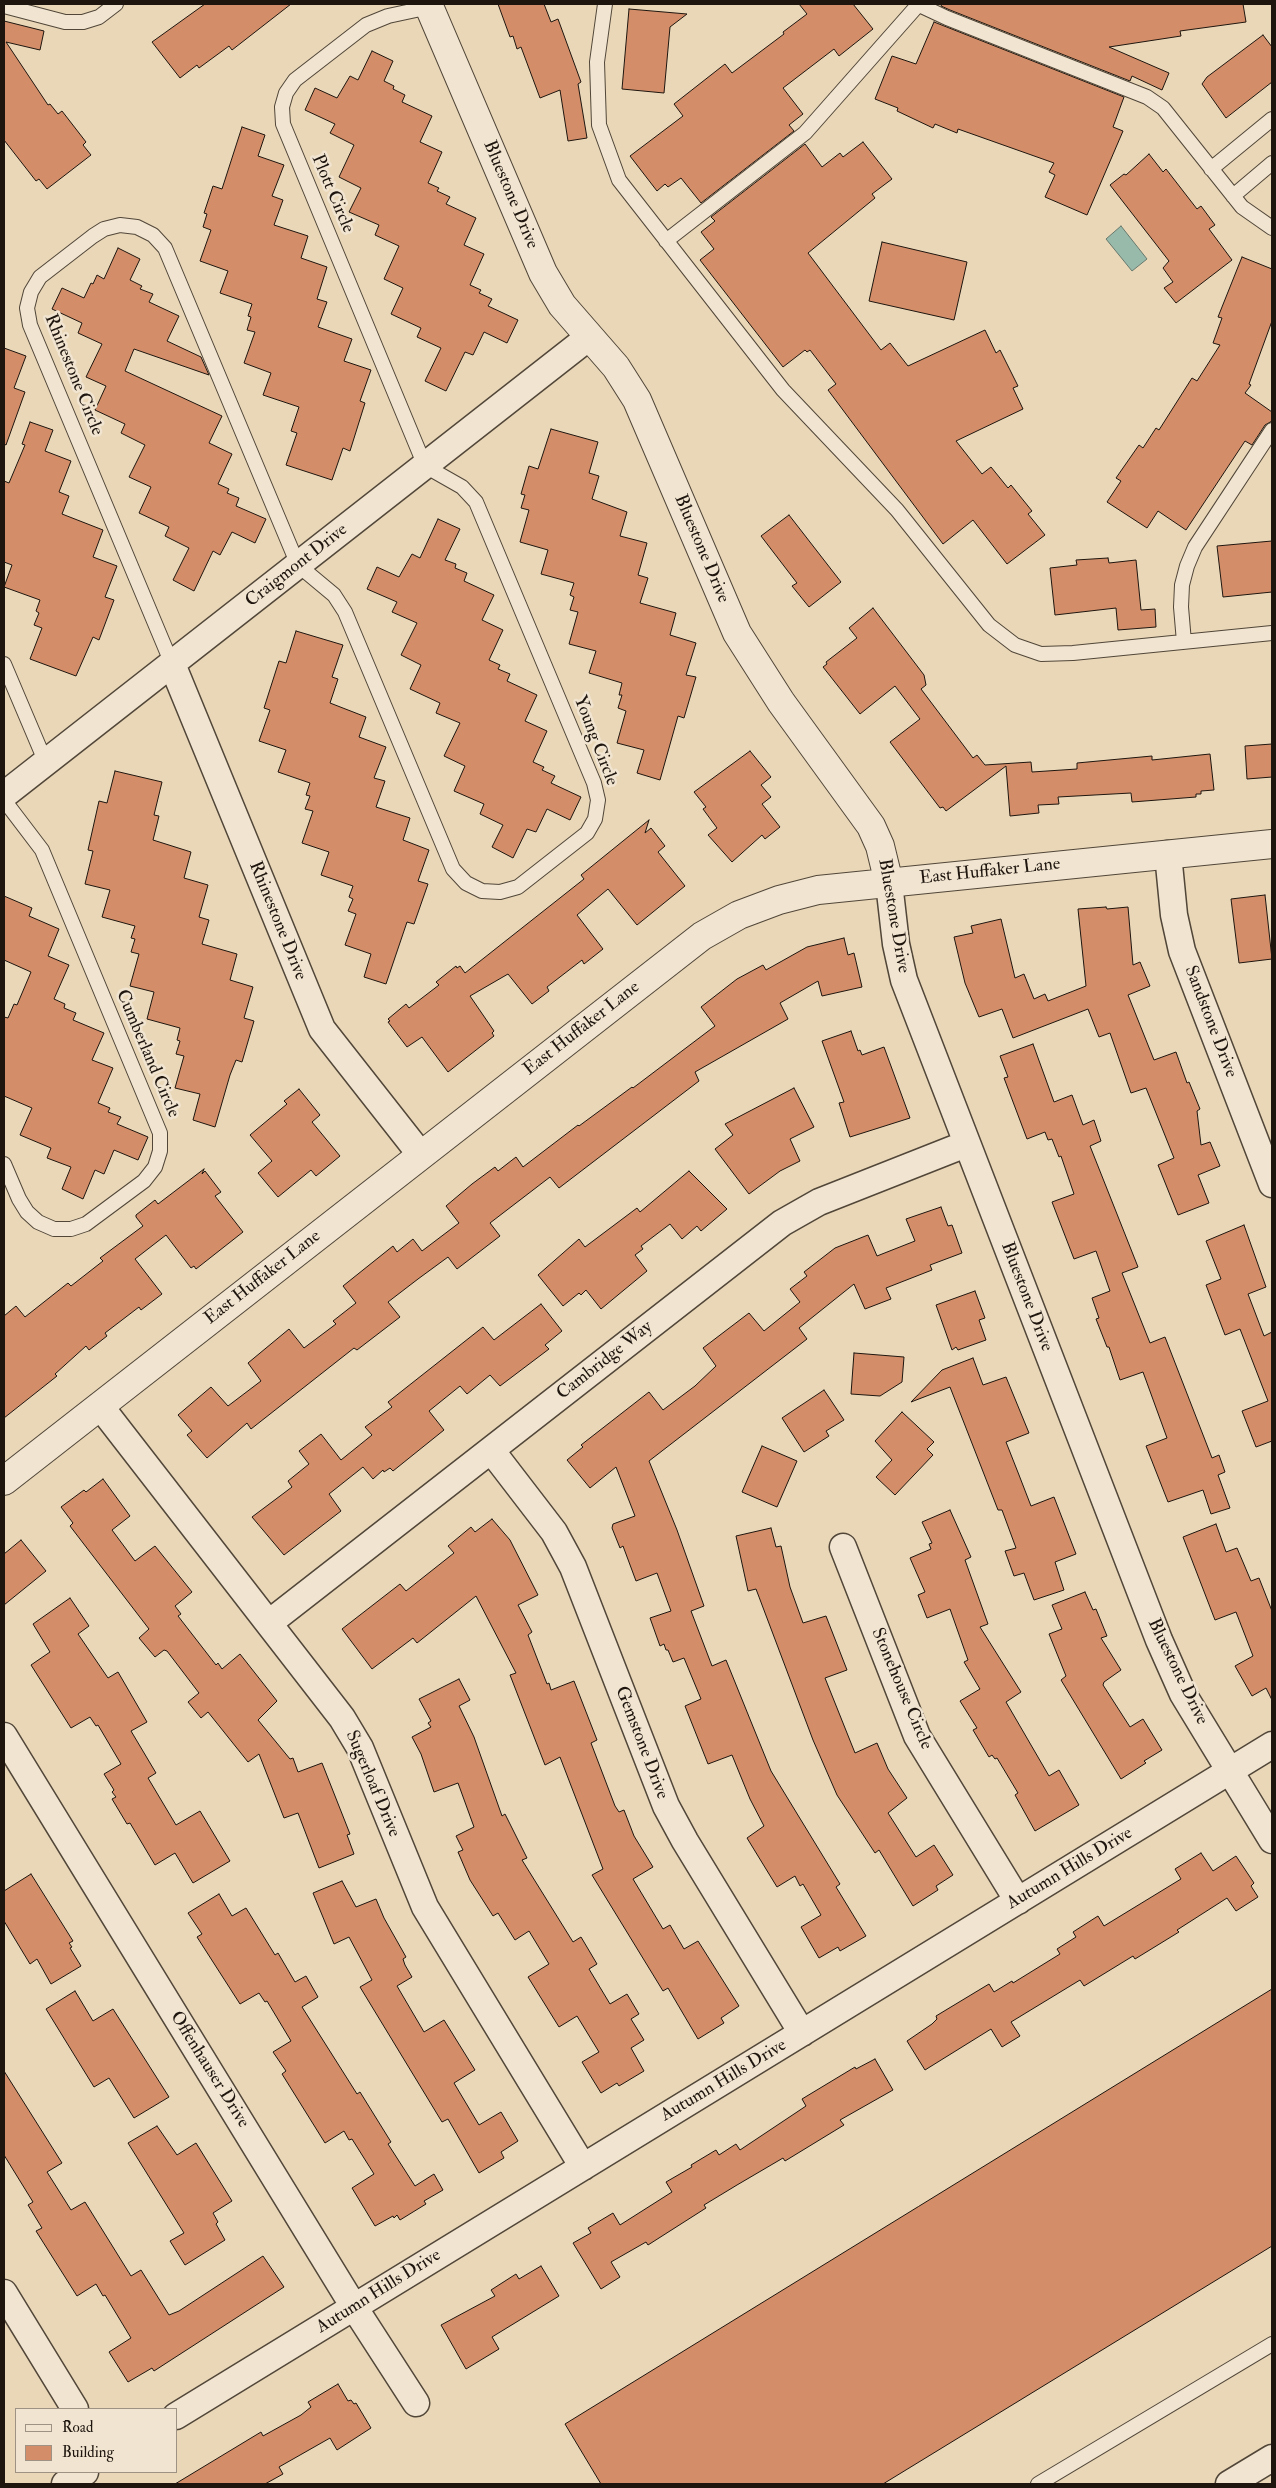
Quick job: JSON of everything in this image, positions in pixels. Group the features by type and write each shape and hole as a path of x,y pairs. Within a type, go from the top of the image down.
{"street":[{"name":"Bluestone Drive","path":"429,5 543,273 562,305 616,368 637,400 738,633 781,702 861,808 880,846 889,883 896,944 904,980 1159,1640 1183,1694 1272,1840"},
{"name":"Craigmont Drive","path":"4,795 589,337"},
{"name":"Rhinestone Drive","path":"172,664 322,1029 421,1155"},
{"name":"East Huffaker Lane","path":"4,1480 702,936 739,915 778,900 818,890 1272,844"},
{"name":"Sandstone Drive","path":"1168,854 1174,915 1182,951 1272,1184"},
{"name":"Cambridge Way","path":"269,1623 782,1223 819,1202 966,1144"},
{"name":"Sugerloaf Drive","path":"100,1406 342,1718 355,1740 425,1907 583,2167"},
{"name":"Gemstone Drive","path":"491,1450 554,1532 573,1567 666,1806 685,1841 802,2033"},
{"name":"Stonehouse Circle","path":"843,1547 917,1736 1018,1901"},
{"name":"Offenhauser Drive","path":"4,1736 354,2307 416,2403"},
{"name":"Autumn Hills Drive","path":"178,2415 1272,1745"},
{"path":"4,2293 74,2408"},
{"path":"1228,2484 1272,2458"},
{"path":"65,2484 83,2473"}],"lane":[{"path":"4,6 66,22 83,22 99,17 116,4"},
{"path":"605,4 597,62 599,125 619,180 783,390 897,510 989,625 1015,645 1040,654 1272,633"},
{"path":"666,241 805,133 917,4 947,18 1147,97 1163,108 1242,207 1272,228"},
{"name":"Plott Circle","path":"425,466 283,124 282,107 286,93 295,80 366,25 388,16 429,5"},
{"path":"1212,169 1272,119"},
{"path":"1233,196 1272,163"},
{"name":"Rhinestone Circle","path":"172,664 30,325 28,308 31,292 40,277 104,229 120,226 137,227 153,235 165,248 298,565"},
{"path":"1184,642 1181,607 1182,585 1195,547 1272,430"},
{"name":"Young Circle","path":"298,565 334,595 345,612 453,870 466,883 482,891 500,892 518,887 587,833 595,819 598,800 594,783 476,502 462,487 425,466"},
{"path":"4,664 46,763"},
{"name":"Cumberland Circle","path":"4,800 42,850 160,1133 160,1151 155,1168 144,1181 86,1224 70,1229 54,1228 38,1222 27,1212 19,1199 4,1164"},
{"path":"1038,2484 1062,2478 1272,2344"}],"shaded area":[{"path":"1121,226 1147,259 1132,271 1106,239"}],"building":[{"path":"205,4 291,4 232,50 229,46 199,68 197,65 180,78 152,42"},
{"path":"498,4 544,4 551,22 558,19 581,82 578,84 587,138 568,141 560,90 540,98 521,47 517,49 513,36 510,37"},
{"path":"799,4 853,4 873,29 839,56 834,49 783,88 803,114 789,125 794,131 701,203 681,178 668,187 665,184 657,191 630,156 683,116 674,104 725,64 732,73 807,14"},
{"path":"942,4 1243,4 1246,22 1180,31 1181,36 1109,47 1169,73 1162,90 1132,76 1130,81 950,10 941,6"},
{"path":"629,9 687,14 670,27 664,93 622,89"},
{"path":"4,21 44,31 40,50 6,42 48,105 50,104 58,114 62,111 86,142 83,145 91,155 47,189 39,179 36,181 4,140"},
{"path":"934,22 1124,97 1113,127 1123,131 1087,215 1045,197 1055,175 1049,172 1054,163 958,129 957,133 935,124 933,128 897,111 898,108 875,99 892,56 916,64"},
{"path":"1263,35 1272,47 1272,82 1226,118 1202,84 1207,77"},
{"path":"372,51 393,61 384,81 394,86 393,89 405,95 402,102 432,116 420,142 442,152 428,183 439,188 437,191 450,197 446,204 476,218 464,245 484,254 470,285 481,290 479,293 492,299 488,306 518,320 507,343 484,332 473,355 465,352 446,391 425,381 441,348 417,337 421,328 391,314 403,288 384,279 399,246 375,235 379,225 349,212 361,188 339,177 354,145 330,133 335,124 305,110 315,88 337,98 350,76 358,80"},
{"path":"242,127 265,135 258,156 284,165 272,196 283,200 274,225 308,236 301,258 327,267 317,299 327,302 318,327 352,339 344,361 371,370 360,401 365,403 350,451 343,448 332,480 286,465 297,433 291,431 299,407 263,395 271,373 244,363 255,332 247,330 251,317 248,316 252,304 220,293 228,271 200,261 211,230 203,227 207,214 204,213 213,186 222,189"},
{"path":"863,142 892,179 872,194 875,198 808,253 881,350 890,343 908,366 985,330 996,353 1000,350 1018,386 1013,388 1023,409 956,441 982,474 991,467 1008,488 1011,485 1032,511 1028,514 1045,535 1007,564 973,520 943,544 828,390 836,384 810,350 807,352 805,350 783,367 700,260 714,249 701,232 715,221 711,217 805,144 822,167 840,153 843,157"},
{"path":"1149,154 1163,172 1166,169 1197,209 1201,206 1215,225 1209,229 1232,260 1176,303 1164,288 1173,282 1163,268 1169,261 1110,185 1124,174 1126,175"},
{"path":"882,242 967,262 954,320 869,301"},
{"path":"118,248 140,259 130,280 142,286 140,289 153,294 149,302 179,316 167,341 201,357 209,375 134,349 125,371 222,416 209,443 232,454 218,484 229,489 227,493 239,498 236,506 266,519 255,543 232,532 220,555 213,551 194,591 173,580 189,548 165,536 169,527 139,513 151,487 129,477 145,445 121,433 125,424 95,410 106,386 86,377 102,344 78,333 82,323 52,309 62,288 84,298 97,275 104,279"},
{"path":"1242,257 1272,269 1272,321 1249,384 1251,385 1245,393 1272,412 1272,421 1265,425 1252,445 1245,441 1186,530 1158,511 1147,528 1107,502 1121,481 1116,478 1139,445 1143,448 1156,428 1159,430 1192,378 1197,381 1220,345 1213,343 1222,318 1218,317"},
{"path":"4,348 26,356 14,388 25,392 6,445 4,444"},
{"path":"30,422 53,430 45,451 71,461 59,492 69,496 62,514 103,530 93,557 117,566 105,597 114,600 99,640 93,637 76,676 30,659 42,628 34,625 39,613 36,611 40,600 4,587 12,565 4,562 4,481 9,483 25,445 22,444"},
{"path":"551,429 598,442 589,473 599,476 592,499 627,512 620,536 647,543 638,575 648,578 640,603 676,613 670,635 696,643 686,675 696,677 684,718 678,716 660,780 637,773 644,750 617,743 626,711 618,708 622,695 619,695 622,683 589,673 596,651 569,644 578,612 570,610 574,597 570,595 574,583 541,574 548,550 520,542 529,510 521,508 525,495 521,494 529,466 538,469"},
{"path":"789,515 841,582 809,607 792,586 797,583 761,536"},
{"path":"438,519 460,529 445,560 456,564 455,568 467,573 464,581 494,595 482,620 503,630 489,660 500,665 498,669 510,674 507,681 537,695 525,721 547,731 533,762 544,767 542,770 555,776 551,783 581,797 570,820 547,809 536,832 527,829 513,858 492,847 503,825 480,814 484,804 454,791 465,766 444,756 460,723 436,713 440,703 410,689 421,665 401,655 417,623 392,612 397,602 367,589 377,567 399,577 412,554 420,558"},
{"path":"1272,541 1272,592 1223,597 1217,546"},
{"path":"1108,558 1109,563 1136,560 1141,610 1155,609 1156,627 1118,630 1116,608 1055,615 1050,568 1077,565 1076,560"},
{"path":"873,608 924,675 926,685 921,689 973,758 977,755 985,765 1031,762 1032,772 1077,769 1077,763 1152,756 1152,760 1210,754 1214,790 1201,791 1201,794 1196,794 1196,797 1132,802 1131,793 1058,797 1059,804 1038,805 1039,813 1010,816 1006,766 946,811 943,807 940,808 890,742 920,719 895,686 860,714 823,667 827,664 826,662 857,638 849,628"},
{"path":"296,631 343,645 332,677 338,679 330,703 366,717 359,737 386,747 374,778 385,781 376,807 410,818 403,840 429,850 418,881 428,884 414,924 407,922 386,984 364,977 371,954 345,945 356,914 348,911 353,899 349,897 353,886 321,875 329,852 302,843 313,811 305,809 310,796 306,795 310,783 278,772 286,750 259,741 270,710 264,708 279,661 286,663"},
{"path":"1272,744 1272,777 1247,779 1245,746"},
{"path":"750,751 771,777 761,785 771,797 762,804 780,827 765,839 762,835 732,862 708,835 717,828 703,809 706,807 694,792"},
{"path":"115,771 162,782 154,815 159,816 153,840 191,852 184,878 208,885 199,917 209,920 202,944 237,954 230,980 253,987 244,1018 254,1021 242,1062 236,1060 230,1075 215,1127 193,1120 200,1094 175,1088 184,1056 176,1054 180,1041 177,1040 180,1028 147,1019 154,992 130,986 139,954 131,952 135,939 131,938 135,926 102,917 110,890 85,884 93,851 88,850 99,801 107,803"},
{"path":"649,820 645,833 651,828 665,846 658,852 685,886 637,925 608,889 577,915 603,949 584,964 582,960 547,987 549,991 532,1004 508,974 470,996 494,1031 492,1033 494,1036 448,1072 422,1037 407,1047 388,1022 390,1021 388,1019 406,1004 409,1008 439,985 436,982 456,966 457,968 460,966 465,973 584,879 581,875"},
{"path":"1265,895 1272,959 1239,963 1231,899"},
{"path":"4,896 32,908 29,916 59,929 48,956 69,965 54,999 65,1004 64,1008 76,1013 73,1020 104,1033 92,1060 113,1068 98,1103 110,1108 108,1112 121,1117 117,1124 148,1137 138,1160 114,1150 104,1174 95,1170 83,1199 62,1189 71,1167 47,1158 51,1148 20,1135 32,1108 4,1096 4,1017 8,1018 14,1004 17,1005 31,972 4,960"},
{"path":"1106,907 1107,909 1128,907 1133,965 1140,962 1150,986 1128,995 1154,1060 1176,1052 1187,1083 1189,1082 1200,1109 1197,1111 1201,1145 1210,1142 1220,1166 1198,1175 1209,1203 1178,1215 1158,1165 1174,1158 1146,1088 1131,1093 1110,1033 1099,1037 1088,1009 1013,1038 1002,1009 979,1017 965,983 954,937 973,933 971,926 1001,919 1015,978 1024,974 1034,999 1045,994 1048,1001 1086,986 1078,909"},
{"path":"844,938 848,955 854,953 862,987 822,996 818,981 780,1003 788,1019 695,1072 699,1081 559,1188 550,1177 490,1223 500,1236 457,1269 448,1257 388,1302 400,1317 357,1350 354,1348 251,1429 247,1423 207,1458 187,1435 192,1431 178,1415 211,1387 228,1406 261,1381 248,1363 289,1329 304,1348 336,1324 333,1321 356,1303 343,1286 393,1246 397,1252 413,1239 422,1251 459,1223 446,1206 472,1184 495,1167 498,1171 516,1157 523,1167 715,1026 701,1007 737,979 763,965 766,970 807,947"},
{"path":"851,1031 858,1051 860,1050 862,1055 884,1047 910,1118 850,1137 839,1103 844,1102 822,1041"},
{"path":"1033,1044 1054,1102 1072,1095 1083,1125 1094,1120 1101,1141 1090,1146 1138,1267 1122,1273 1150,1343 1165,1337 1212,1458 1219,1455 1225,1472 1218,1475 1230,1508 1211,1514 1203,1490 1168,1502 1146,1446 1167,1438 1143,1372 1120,1380 1109,1347 1107,1347 1096,1319 1099,1318 1092,1298 1110,1291 1096,1251 1074,1259 1052,1202 1074,1194 1061,1156 1059,1157 1052,1139 1048,1140 1045,1132 1027,1139 1004,1078 1008,1077 1000,1056"},
{"path":"794,1088 814,1127 790,1139 800,1161 780,1171 749,1194 715,1149 733,1135 725,1124"},
{"path":"299,1089 320,1115 312,1122 340,1156 316,1176 311,1170 278,1197 258,1173 272,1161 250,1135 287,1104 284,1101"},
{"path":"204,1169 202,1174 205,1171 221,1192 215,1196 243,1232 196,1269 194,1266 191,1268 166,1235 135,1259 162,1294 141,1310 139,1307 105,1333 107,1336 89,1350 86,1346 55,1374 57,1376 4,1418 4,1316 16,1306 25,1317 68,1283 71,1286 103,1261 100,1258 143,1226 136,1215 155,1200 158,1204"},
{"path":"689,1171 727,1209 701,1231 697,1226 682,1239 670,1224 641,1246 643,1249 635,1255 647,1271 601,1309 586,1290 581,1295 579,1293 563,1306 538,1275 579,1239 585,1247 637,1208 640,1212"},
{"path":"941,1207 948,1226 952,1225 962,1253 930,1265 932,1270 886,1288 891,1299 865,1309 854,1284 799,1328 807,1339 649,1461 677,1530 704,1606 691,1611 712,1666 726,1660 771,1771 840,1884 836,1887 866,1936 840,1951 838,1947 819,1958 801,1927 821,1915 803,1884 800,1886 795,1876 777,1887 747,1838 764,1826 750,1799 732,1755 708,1764 685,1706 701,1699 684,1658 673,1662 664,1644 660,1646 650,1618 671,1611 657,1573 636,1581 623,1546 620,1548 612,1528 613,1524 635,1516 616,1467 590,1488 567,1460 583,1447 581,1445 649,1392 663,1410 695,1386 716,1366 703,1348 749,1313 764,1331 800,1302 790,1289 807,1276 804,1272 835,1248 868,1235 877,1256 915,1241 906,1219"},
{"path":"1244,1225 1266,1287 1248,1294 1264,1336 1272,1332 1272,1441 1256,1447 1242,1411 1268,1401 1240,1329 1225,1335 1206,1285 1221,1279 1206,1241"},
{"path":"975,1291 985,1318 979,1320 986,1340 958,1350 956,1347 952,1350 936,1305"},
{"path":"541,1304 562,1331 545,1345 549,1349 500,1386 490,1375 467,1394 460,1386 429,1411 444,1430 393,1471 390,1468 384,1472 383,1470 373,1479 363,1467 329,1494 341,1511 284,1555 252,1517 292,1487 288,1481 309,1464 299,1451 321,1434 341,1460 372,1435 365,1427 392,1407 388,1402 483,1327 494,1340"},
{"path":"854,1353 904,1357 902,1382 880,1396 851,1394"},
{"path":"973,1358 983,1385 1006,1377 1029,1433 1006,1442 1031,1506 1054,1497 1076,1554 1055,1562 1064,1590 1034,1600 1024,1573 1014,1576 1005,1551 1016,1548 1002,1510 998,1510 950,1387 911,1402 942,1370"},
{"path":"824,1390 844,1420 826,1431 829,1436 804,1452 782,1418"},
{"path":"902,1412 934,1442 927,1449 933,1455 895,1495 876,1477 892,1460 875,1441"},
{"path":"762,1446 797,1461 777,1507 742,1492"},
{"path":"103,1479 130,1516 112,1530 135,1561 155,1546 192,1592 175,1606 181,1614 178,1616 216,1665 218,1663 222,1669 240,1654 277,1701 258,1720 290,1759 293,1758 298,1772 322,1763 350,1834 347,1835 354,1854 319,1868 298,1813 284,1818 259,1754 248,1762 208,1712 201,1718 188,1702 199,1693 167,1651 164,1650 155,1657 139,1638 149,1629 70,1526 73,1523 61,1507"},
{"path":"950,1510 971,1557 965,1560 988,1624 980,1627 1021,1692 1006,1702 1049,1776 1059,1770 1079,1805 1035,1831 1015,1795 1018,1793 997,1758 995,1759 992,1755 989,1757 973,1730 977,1728 960,1701 980,1689 964,1662 968,1660 950,1609 927,1618 918,1595 925,1592 910,1558 931,1549 929,1544 932,1543 922,1522"},
{"path":"492,1519 510,1540 538,1595 518,1605 532,1632 528,1635 547,1684 549,1683 551,1690 574,1681 597,1740 591,1743 615,1806 619,1812 624,1810 634,1836 653,1867 633,1879 663,1929 670,1925 684,1949 698,1941 739,2006 721,2018 724,2023 698,2039 668,1988 663,1991 592,1875 603,1869 560,1757 545,1765 510,1675 516,1673 476,1596 417,1643 413,1638 372,1669 342,1629 400,1584 406,1591 454,1553 448,1546 471,1527 475,1532"},
{"path":"1216,1524 1226,1552 1237,1548 1251,1581 1259,1578 1272,1611 1272,1700 1266,1688 1252,1696 1235,1666 1253,1656 1236,1612 1215,1620 1183,1537"},
{"path":"771,1528 776,1547 781,1546 790,1587 803,1623 826,1616 847,1670 825,1678 855,1753 877,1743 888,1769 907,1798 888,1813 916,1857 934,1845 953,1875 936,1886 938,1890 913,1906 879,1850 875,1853 837,1795 813,1740 756,1589 748,1591 736,1536"},
{"path":"21,1540 46,1571 4,1605 4,1554"},
{"path":"1085,1592 1093,1610 1096,1609 1107,1636 1101,1638 1121,1670 1104,1682 1103,1685 1130,1727 1143,1719 1162,1750 1121,1779 1061,1680 1066,1676 1049,1634 1062,1629 1052,1605"},
{"path":"70,1598 89,1626 78,1634 108,1678 118,1672 147,1722 131,1731 156,1773 148,1778 176,1825 200,1811 230,1861 193,1883 175,1853 155,1865 130,1823 127,1824 112,1799 116,1797 112,1792 114,1790 104,1774 121,1764 98,1725 96,1726 90,1717 71,1728 31,1665 50,1652 33,1624"},
{"path":"459,1679 470,1700 459,1706 474,1737 502,1816 505,1814 527,1858 522,1860 573,1942 581,1937 597,1964 589,1969 610,2004 627,1994 639,2014 631,2019 644,2040 631,2048 644,2071 619,2086 617,2083 601,2093 582,2062 599,2052 577,2016 559,2027 528,1977 549,1964 529,1931 515,1940 498,1913 493,1916 470,1880 458,1852 463,1850 456,1836 474,1827 458,1783 434,1792 421,1754 412,1737 431,1727 428,1723 431,1721 419,1699"},
{"path":"1201,1853 1213,1871 1236,1856 1254,1883 1251,1886 1258,1897 1236,1911 1227,1898 1177,1930 1179,1932 1135,1959 1133,1956 1084,1986 1080,1980 1011,2022 1020,2036 1002,2047 991,2029 925,2070 907,2041 932,2024 937,2019 936,2016 989,1984 994,1992 1012,1981 1013,1983 1060,1954 1057,1949 1076,1937 1073,1932 1098,1916 1104,1926 1181,1879 1175,1869"},
{"path":"31,1874 73,1941 69,1943 72,1947 70,1948 81,1966 51,1984 37,1959 30,1964 4,1921 4,1891"},
{"path":"342,1881 356,1907 376,1899 384,1918 406,1957 403,1959 412,1977 397,1986 424,2032 444,2020 475,2070 454,2083 479,2125 501,2112 518,2141 501,2152 504,2158 479,2173 448,2119 442,2122 360,1987 372,1980 349,1937 334,1944 313,1893"},
{"path":"219,1894 232,1916 246,1908 275,1955 278,1953 295,1982 306,1976 318,1997 302,2007 357,2094 360,2092 391,2142 388,2144 415,2186 434,2174 443,2190 424,2201 426,2204 400,2220 397,2215 375,2226 352,2188 374,2174 352,2139 349,2140 344,2131 325,2143 282,2074 286,2071 273,2052 291,2041 267,2001 265,2002 259,1993 240,2004 197,1937 202,1934 188,1913"},
{"path":"1272,1989 1272,2246 883,2484 601,2484 565,2424"},
{"path":"75,1991 93,2021 113,2009 169,2097 134,2118 109,2078 94,2087 46,2009"},
{"path":"875,2059 893,2090 840,2120 844,2125 785,2161 783,2158 704,2205 706,2208 648,2245 646,2242 611,2262 620,2277 601,2289 573,2243 591,2233 588,2228 613,2213 620,2225 672,2192 666,2182 692,2167 691,2165 716,2150 719,2155 736,2144 740,2150 806,2106 802,2099 855,2067 856,2069"},
{"path":"4,2071 62,2163 47,2172 71,2210 85,2202 131,2276 141,2270 169,2315 179,2311 263,2256 284,2287 154,2371 152,2368 128,2382 109,2352 131,2338 105,2295 103,2296 96,2284 77,2296 36,2231 42,2228 28,2205 33,2202 4,2155"},
{"path":"157,2126 177,2155 196,2143 232,2201 213,2213 218,2222 216,2224 225,2240 185,2265 170,2241 184,2233 128,2143"},
{"path":"541,2266 559,2296 492,2337 499,2349 466,2369 441,2325 495,2296 491,2290 516,2274 519,2279"},
{"path":"338,2384 348,2401 351,2400 354,2404 356,2403 371,2428 337,2450 330,2438 279,2467 283,2474 265,2484 175,2484 261,2432 263,2436 301,2415 311,2407 308,2402"}]}
